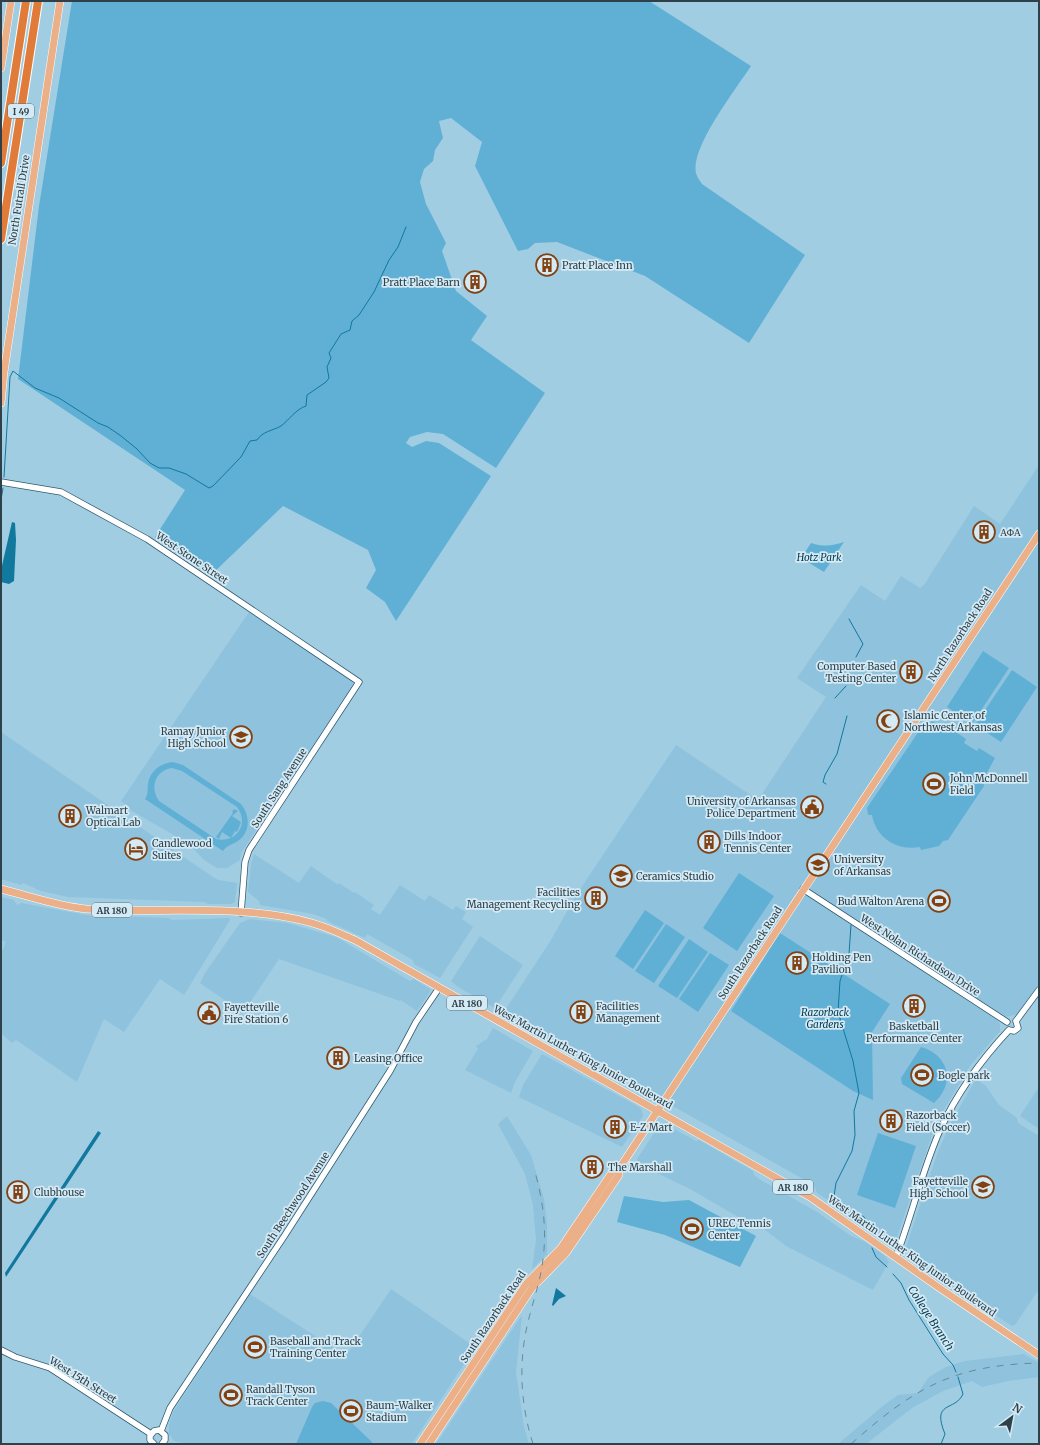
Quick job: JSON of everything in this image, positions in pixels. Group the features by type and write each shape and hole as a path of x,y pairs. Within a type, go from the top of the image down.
{"highway":[{"name":"I 49","path":"1,163 26,1"},
{"name":"I 49","path":"1,239 38,1"}],"main road":[{"path":"1,68 11,1"},
{"name":"North Futrall Drive","path":"1,403 4,372 60,1"},
{"name":"North Razorback Road","path":"898,748 1039,534"},
{"name":"South Razorback Road","path":"420,1444 526,1284 561,1248 613,1171 618,1169 898,748"},
{"name":"West Martin Luther King Junior Boulevard","path":"1,889 41,901 84,909 241,912 284,917 313,923 334,930 378,952 439,988 810,1197 1039,1355"},
{"name":"South Razorback Road","path":"429,1444 532,1288 566,1253 578,1236 619,1175 618,1169"}],"street":[{"name":"West Stone Street","path":"1,482 61,492 147,539 359,682"},
{"name":"South Sang Avenue","path":"241,912 244,871 247,855 359,682"},
{"name":"West Nolan Richardson Drive","path":"803,889 1007,1022"},
{"name":"South Beechwood Avenue","path":"161,1431 170,1408 285,1235 390,1071 416,1022 439,988"},
{"path":"1016,1021 1039,990"},
{"path":"1009,1030 1007,1022 1011,1020 1016,1021"},
{"path":"896,1257 936,1142 947,1117 979,1064 1009,1030 1016,1030 1018,1025 1016,1021"},
{"name":"West 15th Street","path":"1,1350 15,1357 50,1368 151,1434"},
{"path":"154,1444 150,1440 151,1434 154,1431 161,1431 165,1435 164,1444"}],"shaded area":[{"name":"University of Arkansas","path":"1039,465 1039,990 1022,1013 996,1019 1000,1024 1000,1031 970,1066 936,1123 895,1243 817,1193 814,1185 504,1012 551,940 575,897 676,745 758,800 826,697 797,678 861,585 885,601 901,576 920,588 924,585 974,506 1000,524"},
{"path":"12,522 15,523 16,540 14,581 9,584 1,582 1,570"},
{"name":"Ramay Junior High School","path":"249,612 350,679 353,684 241,853 240,860 227,868 217,868 204,860 190,845 182,842 181,839 180,840 132,811 121,801"},
{"path":"1,732 213,877 218,880 237,883 235,902 231,904 208,904 205,902 68,897 41,891 23,883 21,885 1,879"},
{"path":"254,854 299,883 311,866 338,885 339,883 374,905 371,909 380,915 400,885 425,901 429,895 453,910 456,906 466,912 462,919 473,927 440,978 414,964 413,960 367,934 365,938 327,921 327,919 313,914 260,905 259,901 248,892 251,864"},
{"path":"1,897 14,900 17,905 21,903 86,915 169,918 172,920 229,918 230,920 184,995 160,979 124,1032 104,1019 77,1082 16,1040 12,1043 1,1033 1,954 6,942 1,939"},
{"path":"250,919 287,923 336,937 410,981 414,979 430,989 430,992 417,1011 401,1000 400,1001 279,959 243,1013 200,983 205,973 240,923"},
{"path":"480,936 523,965 495,1008 458,987 451,981"},
{"path":"493,1028 533,1051 515,1082 511,1093 465,1070 478,1049 476,1046 487,1039"},
{"path":"542,1054 641,1108 643,1116 622,1147 519,1097 523,1085"},
{"name":"Fayetteville High School","path":"976,1079 986,1086 998,1104 1017,1118 1018,1123 1039,1136 1039,1289 1015,1325 1012,1326 950,1285 905,1250 937,1154 951,1122"},
{"path":"1039,1087 1039,1129 1020,1116"},
{"path":"507,1116 531,1155 544,1199 547,1224 547,1254 532,1269 536,1240 533,1205 525,1174 498,1124"},
{"path":"663,1123 696,1141 699,1140 753,1171 754,1175 759,1179 817,1212 851,1236 864,1241 885,1256 889,1262 873,1290 786,1246 764,1229 740,1218 690,1189 638,1164 637,1159 660,1124"},
{"path":"98,1131 101,1133 6,1277 5,1273"},
{"path":"556,1288 566,1296 559,1299 553,1306 552,1305"},
{"path":"391,1289 475,1347 412,1444 188,1444 174,1441 169,1434 169,1424 173,1412 250,1294 346,1356"},
{"path":"522,1315 516,1372 524,1427 529,1444 436,1444"},
{"path":"1024,1354 1039,1363 1039,1377 1008,1381 982,1387 972,1381 943,1391 912,1408 866,1444 838,1444 898,1395 918,1393 929,1377 946,1367 965,1361"}],"green space":[{"path":"72,1 649,1 751,66 725,103 707,134 696,162 696,173 702,184 805,255 749,343 645,276 557,242 535,243 528,249 518,251 475,166 482,142 451,118 439,121 443,138 435,150 433,161 424,169 420,182 426,204 446,243 442,251 456,291 487,316 471,340 545,393 496,468 443,434 427,432 410,437 406,443 412,447 426,441 439,443 491,476 396,621 385,602 366,588 376,570 368,550 283,506 211,575 155,537 185,490 18,379 39,206"},
{"name":"Hotz Park","path":"844,542 824,572 801,558 811,543 828,546"},
{"path":"983,651 1009,668 972,724 947,707"},
{"path":"1012,670 1037,687 1001,742 975,725"},
{"name":"John McDonnell Field","path":"932,721 944,729 947,726 966,739 964,743 977,751 979,748 995,758 983,780 984,786 948,840 943,841 939,846 921,850 920,847 903,847 889,841 878,830 872,815 868,815 867,808 921,728 925,731"},
{"path":"173,762 183,765 241,804 246,813 248,823 245,833 238,841 226,847 223,851 145,799 151,775 160,766","holes":["172,768 182,771 237,807 241,813 242,820 239,831 235,836 223,840 216,839 159,801 156,796 154,785 158,776 166,769"]},
{"path":"234,809 238,811 232,816 241,822 237,832 235,831 231,838 222,832 219,839 216,837 233,813 232,812"},
{"path":"739,873 774,896 737,951 703,928"},
{"path":"645,910 664,923 633,969 615,956"},
{"path":"666,924 685,937 654,983 635,971"},
{"name":"Razorback Gardens","path":"780,933 890,1004 872,1032 873,1100 853,1091 731,1011"},
{"path":"689,939 708,952 677,998 658,986"},
{"path":"710,953 729,965 698,1012 679,999"},
{"path":"921,1047 938,1056 946,1070 947,1079 945,1087 941,1095 934,1103 902,1084 901,1078"},
{"path":"878,1133 916,1146 895,1208 857,1195"},
{"name":"UREC Tennis Center","path":"624,1196 663,1202 689,1200 756,1236 740,1267 665,1235 617,1222"},
{"path":"323,1401 331,1403 372,1442 371,1444 296,1444 312,1407 315,1403"}],"waterway":[{"path":"4,477 10,377 13,371 35,388 59,398 98,423 108,427 137,449 150,463 159,468 169,468 186,474 209,488 213,486 241,457 250,441 257,440 265,433 281,426 302,407 306,406 307,395 326,382 329,378 327,367 331,358 329,353 341,334 350,330 352,321 359,315 374,292 389,260 398,247 406,227"},
{"path":"1,500 3,488"},
{"name":"College Branch","path":"849,619 863,644 856,657"},
{"name":"College Branch","path":"835,698 846,686"},
{"name":"College Branch","path":"826,784 823,782 825,775 837,754 847,716"},
{"name":"College Branch","path":"851,925 849,954 840,981 838,1012 853,1061 859,1093 854,1111 855,1135 852,1151 836,1183 834,1196 848,1209 864,1217 869,1227"},
{"name":"College Branch","path":"872,1248 876,1257 887,1267"},
{"name":"College Branch","path":"893,1274 901,1283 909,1300 943,1354 953,1365 956,1372"},
{"name":"College Branch","path":"941,1444 945,1434 941,1423 942,1411 955,1403 963,1394 958,1377"}],"railway":[{"path":"533,1444 525,1413 522,1366 525,1334 541,1274 545,1237 544,1215 535,1172"},
{"path":"851,1444 895,1408 915,1394 936,1383 958,1375 982,1369 1039,1363"}],"place":[{"name":"Pratt Place Inn","path":"547,265"},
{"name":"Pratt Place Barn","path":"475,282"},
{"name":"ΑΦΑ","path":"984,532"},
{"name":"Computer Based Testing Center","path":"911,672"},
{"name":"Islamic Center of Northwest Arkansas","path":"888,721"},
{"name":"Ramay Junior High School","path":"241,737"},
{"name":"John McDonnell Field","path":"934,784"},
{"name":"University of Arkansas Police Department","path":"812,807"},
{"name":"Walmart Optical Lab","path":"70,816"},
{"name":"Dills Indoor Tennis Center","path":"709,842"},
{"name":"Candlewood Suites","path":"136,849"},
{"name":"University of Arkansas","path":"818,865"},
{"name":"Ceramics Studio","path":"621,876"},
{"name":"Facilities Management Recycling","path":"596,898"},
{"name":"Bud Walton Arena","path":"939,901"},
{"name":"Holding Pen Pavilion","path":"797,963"},
{"name":"Basketball Performance Center","path":"914,1006"},
{"name":"Facilities Management","path":"581,1012"},
{"name":"Fayetteville Fire Station 6","path":"209,1013"},
{"name":"Leasing Office","path":"338,1058"},
{"name":"Bogle park","path":"922,1075"},
{"name":"Razorback Field (Soccer)","path":"891,1121"},
{"name":"E-Z Mart","path":"615,1127"},
{"name":"The Marshall","path":"592,1167"},
{"name":"Fayetteville High School","path":"983,1187"},
{"name":"Clubhouse","path":"18,1192"},
{"name":"UREC Tennis Center","path":"692,1229"},
{"name":"Baseball and Track Training Center","path":"255,1347"},
{"name":"Randall Tyson Track Center","path":"231,1395"},
{"name":"Baum-Walker Stadium","path":"351,1411"}]}
